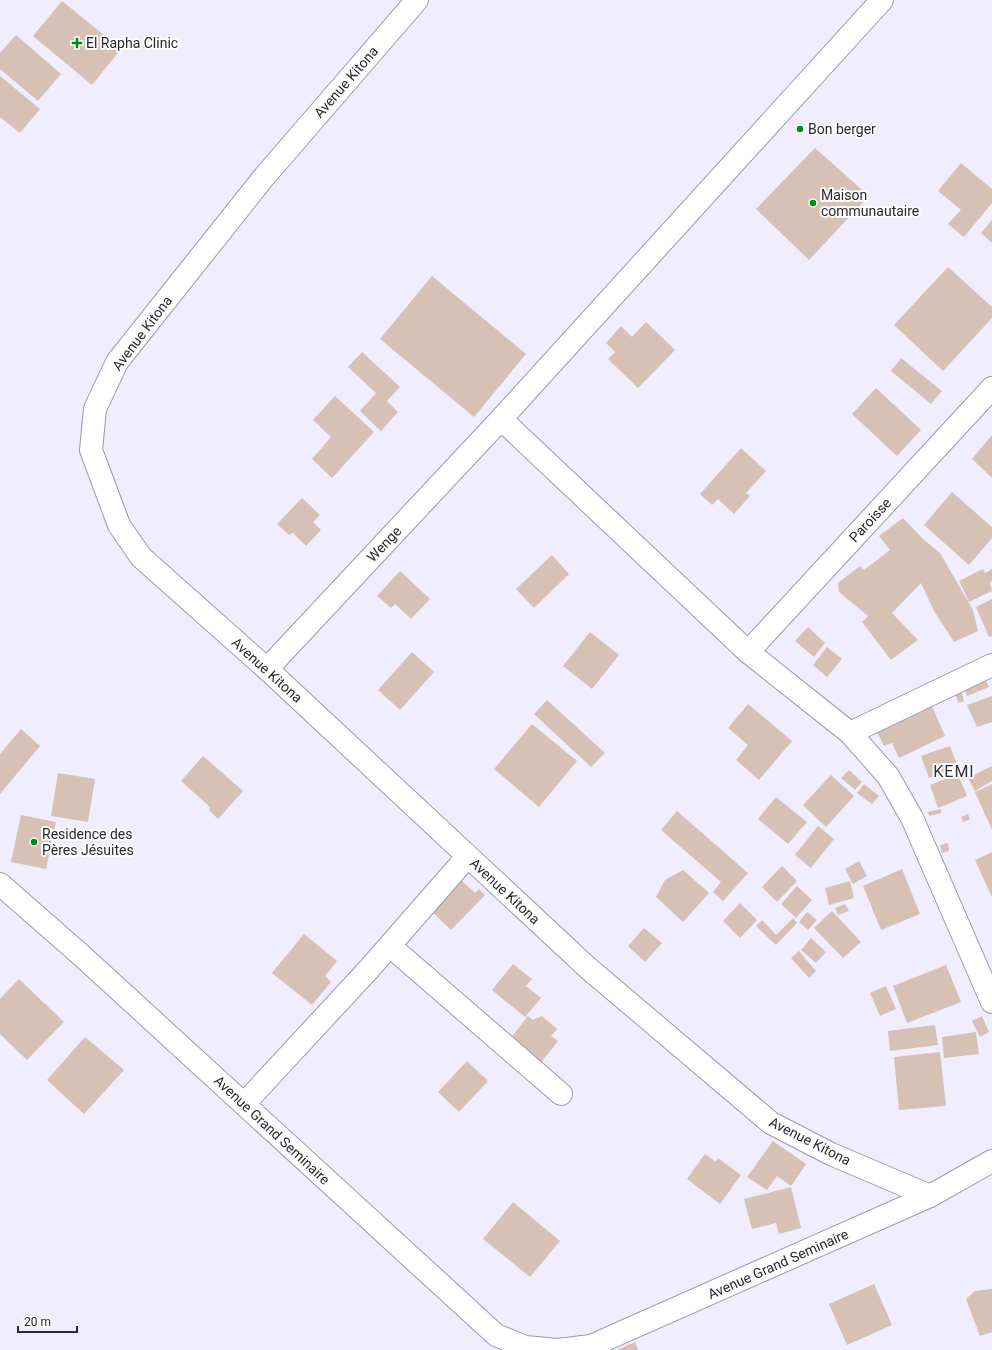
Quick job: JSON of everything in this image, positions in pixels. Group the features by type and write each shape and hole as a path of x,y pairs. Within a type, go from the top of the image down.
{"street":[{"name":"Avenue Kitona","path":"417,0 264,177 117,362 95,409 91,450 119,525 141,557 267,669 467,857 588,968 771,1124 831,1154 930,1196"},
{"name":"Wenge","path":"267,669 501,419 882,0"},
{"name":"Paroisse","path":"748,652 992,388"},
{"path":"501,419 748,652 850,733 888,776 912,818 992,1002"},
{"path":"850,733 992,665"},
{"path":"244,1104 390,946 467,857"},
{"name":"Avenue Grand Seminaire","path":"0,884 81,955 496,1335 525,1349 558,1350 592,1346 930,1196 992,1162"},
{"path":"390,946 561,1094"}],"building":[{"name":"El Rapha Clinic","path":"62,1 121,49 92,85 33,36"},
{"name":"El Rapha Clinic","path":"16,35 61,74 38,101 0,69 0,53"},
{"path":"0,76 40,109 20,133 0,117"},
{"name":"Maison communautaire","path":"815,148 869,196 809,260 756,209"},
{"path":"961,163 992,189 992,203 964,237 948,224 961,210 938,191"},
{"path":"992,220 992,243 981,233"},
{"path":"948,267 992,307 992,318 943,371 894,325"},
{"path":"432,276 526,354 474,417 380,339"},
{"path":"646,322 675,350 638,388 608,359 615,352 606,343 621,326 632,337"},
{"path":"362,352 400,387 387,401 398,412 381,431 360,411 376,393 348,367"},
{"path":"901,358 942,391 931,404 891,371"},
{"path":"876,388 921,430 897,456 852,414"},
{"path":"335,396 374,432 332,478 312,459 331,437 313,420"},
{"path":"992,435 992,478 972,459"},
{"path":"741,448 766,471 746,493 750,496 734,514 718,499 712,505 700,494"},
{"path":"952,492 992,527 992,538 969,565 924,525"},
{"path":"302,498 320,515 313,522 321,530 306,546 293,533 289,535 277,524"},
{"path":"903,518 923,539 940,553 973,610 978,631 954,642 934,611 921,583 892,613 918,640 891,660 862,622 868,616 839,592 838,583 860,566 864,570 890,550 879,536"},
{"path":"552,555 569,574 534,608 516,589"},
{"path":"983,569 985,573 992,569 992,581 990,582 992,591 969,602 959,581"},
{"path":"400,571 430,599 411,619 395,604 391,608 377,596"},
{"path":"992,599 992,636 989,637 976,607"},
{"path":"808,627 825,643 814,657 795,641"},
{"path":"590,632 619,655 592,689 563,666"},
{"path":"827,647 842,659 827,677 813,665"},
{"path":"412,652 434,672 400,710 378,690"},
{"path":"984,676 989,687 967,696 962,684"},
{"path":"961,690 964,701 958,703 955,693"},
{"path":"992,696 992,722 977,727 967,705"},
{"path":"547,700 605,753 591,767 534,714"},
{"path":"748,704 792,741 759,780 736,760 748,745 728,728"},
{"path":"931,704 945,736 899,758 892,743 884,746 876,730"},
{"path":"532,724 577,761 539,807 494,769"},
{"path":"21,729 40,746 0,794 0,754"},
{"path":"950,746 958,767 929,778 921,756"},
{"path":"203,756 243,791 218,819 209,810 210,807 181,781"},
{"path":"992,766 992,781 975,791 968,778"},
{"path":"849,770 862,782 855,790 841,778"},
{"name":"Residence des Pères Jésuites","path":"58,773 95,779 88,822 51,816"},
{"path":"958,774 967,796 938,808 930,785"},
{"path":"831,775 854,796 826,827 803,805"},
{"path":"864,784 879,796 872,804 857,793"},
{"path":"992,784 992,830 975,792"},
{"path":"776,797 807,822 788,844 758,819"},
{"path":"941,809 941,813 929,816 928,812"},
{"path":"677,811 748,873 723,901 713,892 721,882 661,830"},
{"path":"968,814 970,819 963,822 961,817"},
{"name":"Residence des Pères Jésuites","path":"21,815 56,822 46,869 11,862"},
{"path":"818,826 834,839 811,868 795,855"},
{"path":"948,843 949,851 942,853 940,845"},
{"path":"992,852 992,897 975,860"},
{"path":"859,861 867,876 853,884 845,869"},
{"path":"782,866 797,881 777,902 762,887"},
{"path":"902,869 920,914 881,930 863,886"},
{"path":"683,870 709,893 683,922 656,897 665,880"},
{"path":"458,877 475,893 479,889 485,895 451,930 428,908"},
{"path":"850,881 854,898 829,905 825,888"},
{"path":"797,886 812,900 796,918 781,904"},
{"path":"740,903 757,920 740,938 723,921"},
{"path":"845,904 849,911 838,915 835,908"},
{"path":"832,911 861,942 843,958 814,928"},
{"path":"807,912 817,920 808,930 799,922"},
{"path":"793,918 797,923 776,945 756,926 762,920 776,935"},
{"path":"644,928 662,943 645,962 628,946"},
{"path":"304,934 337,961 325,976 331,982 312,1005 272,973"},
{"path":"811,938 826,952 816,963 801,950"},
{"path":"799,951 816,971 809,978 791,958"},
{"path":"513,964 532,979 526,986 541,998 525,1017 492,990"},
{"path":"946,965 961,1002 907,1023 893,986"},
{"path":"19,979 64,1022 27,1060 0,1034 0,999"},
{"path":"886,986 896,1009 880,1016 870,993"},
{"path":"528,1016 533,1020 542,1016 557,1029 551,1036 558,1041 540,1064 510,1039"},
{"path":"982,1016 989,1032 980,1037 972,1021"},
{"path":"935,1025 938,1045 890,1051 888,1031"},
{"path":"976,1032 979,1054 944,1058 942,1037"},
{"path":"85,1037 124,1070 84,1114 47,1080"},
{"path":"940,1052 946,1106 899,1110 894,1057"},
{"path":"467,1061 488,1081 459,1112 438,1092"},
{"path":"773,1141 806,1164 791,1186 777,1176 767,1190 747,1177"},
{"path":"705,1154 716,1162 718,1158 741,1175 720,1204 687,1179"},
{"path":"791,1187 801,1228 779,1234 776,1223 752,1229 744,1199"},
{"path":"513,1202 560,1241 530,1277 483,1239"},
{"path":"874,1284 892,1325 847,1345 829,1304"},
{"path":"992,1289 992,1332 980,1336 966,1299 975,1291"},
{"path":"635,1342 638,1350 617,1350"}],"place":[{"name":"El Rapha Clinic","path":"77,43"},
{"name":"Bon berger","path":"800,129"},
{"name":"Maison communautaire","path":"813,203"},
{"name":"Residence des Pères Jésuites","path":"34,842"}],"district":[{"name":"KEMI","path":"954,771"}]}
